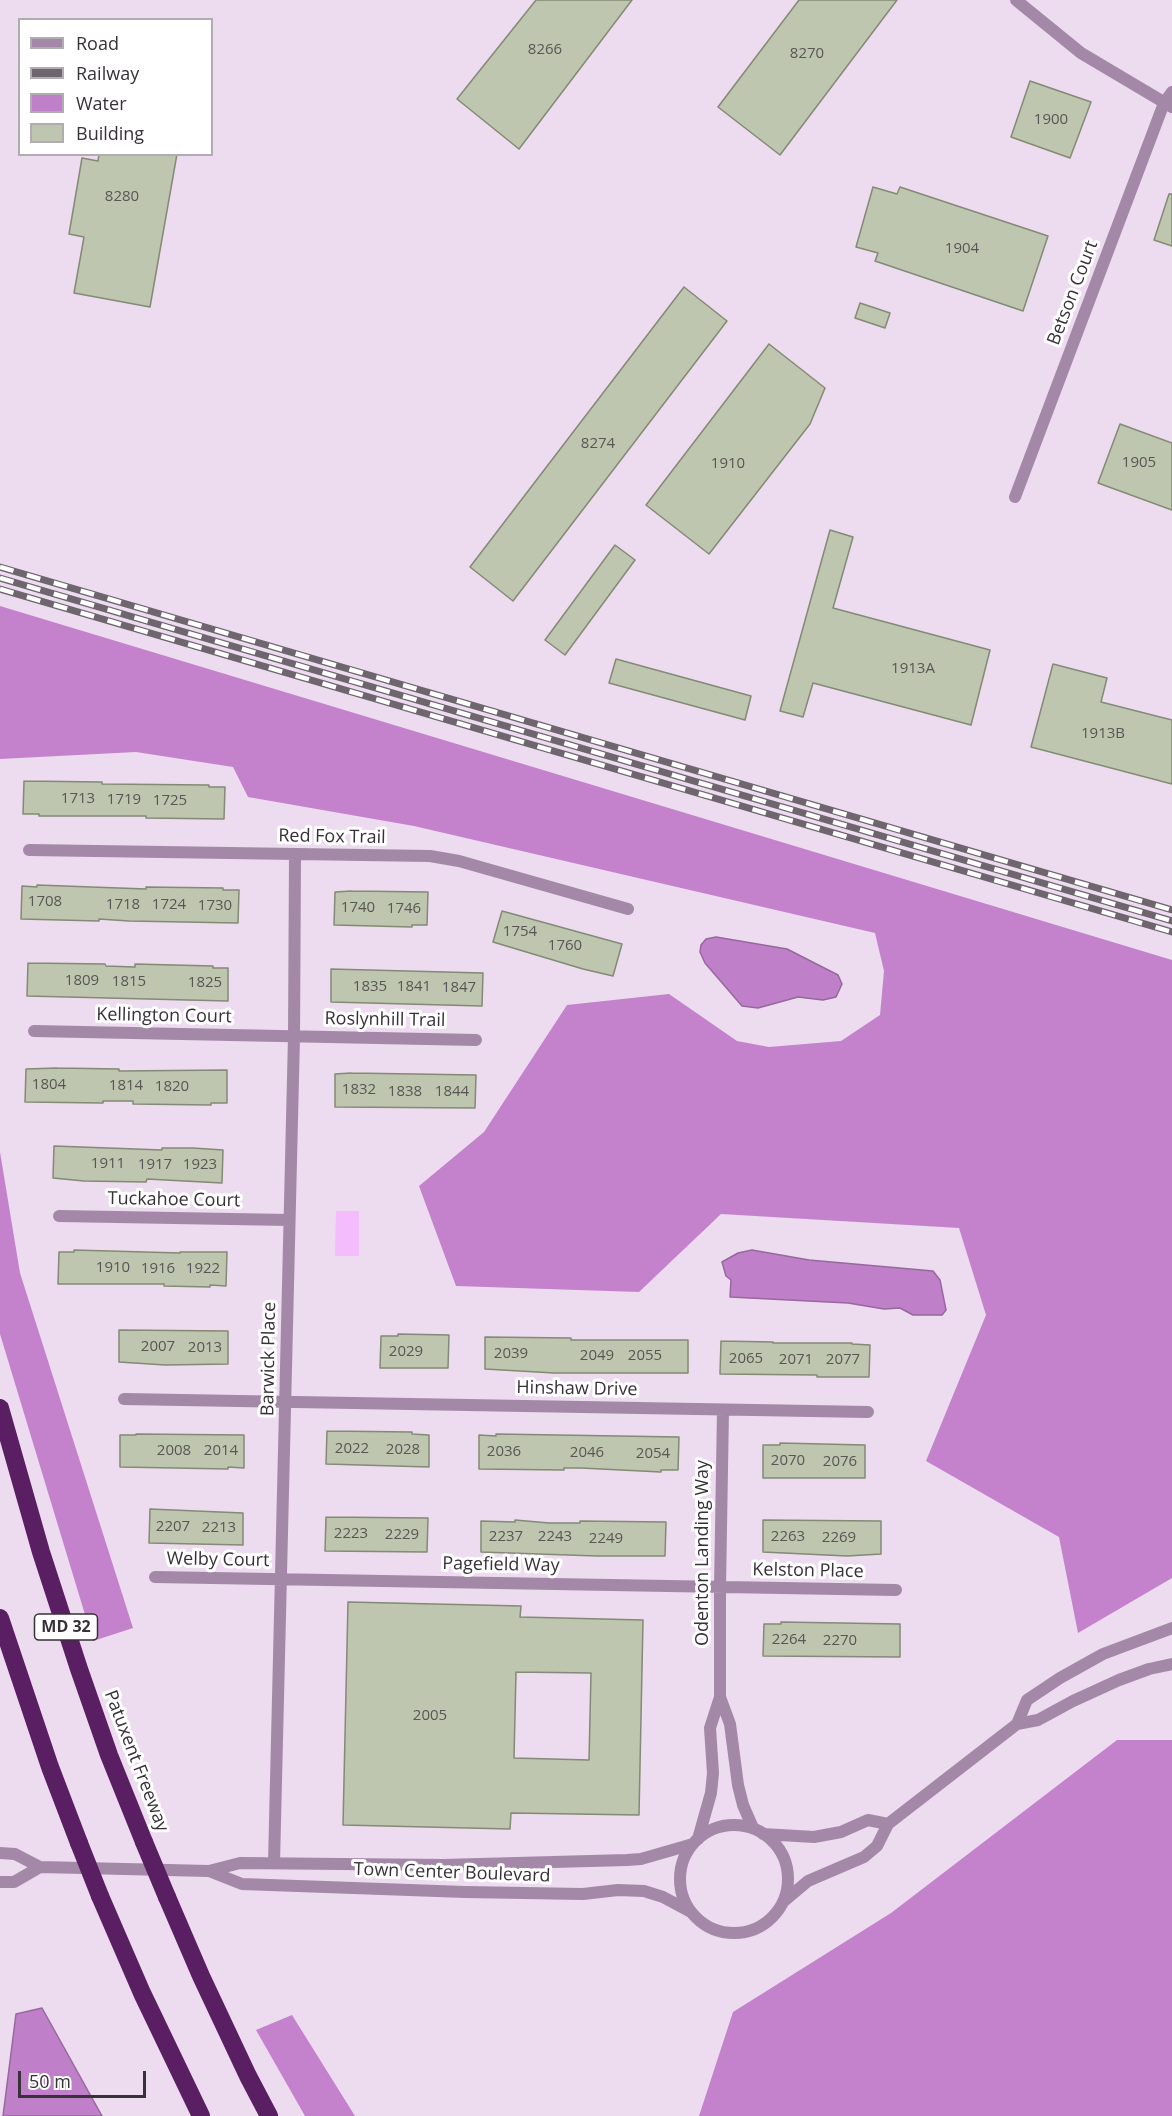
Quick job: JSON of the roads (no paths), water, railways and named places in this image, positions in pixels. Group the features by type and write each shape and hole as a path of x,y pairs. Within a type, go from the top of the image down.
{"highway":[{"name":"Patuxent Freeway","path":"0,1408 41,1552 109,1755 201,1976 269,2116"},
{"name":"MD 32","path":"0,1618 50,1767 100,1896 142,1993 201,2116"}],"street":[{"path":"1016,0 1081,53 1168,105"},
{"name":"Betson Court","path":"1015,496 1172,92"},
{"name":"Red Fox Trail","path":"28,850 430,856 471,864 628,909"},
{"name":"Barwick Place","path":"274,1863 294,1036 295,855"},
{"name":"Kellington Court","path":"34,1031 294,1036"},
{"name":"Roslynhill Trail","path":"294,1036 476,1040"},
{"name":"Tuckahoe Court","path":"59,1216 289,1220"},
{"name":"Hinshaw Drive","path":"124,1399 868,1412"},
{"name":"Odenton Landing Way","path":"696,1842 711,1793 713,1773 710,1728 720,1697 723,1410"},
{"name":"Welby Court","path":"155,1577 281,1578"},
{"name":"Pagefield Way","path":"281,1578 720,1588"},
{"name":"Kelston Place","path":"720,1588 896,1590"},
{"name":"Town Center Boulevard","path":"1017,1724 1027,1700 1060,1678 1103,1654 1167,1629"},
{"name":"Town Center Boulevard","path":"209,1871 242,1884 465,1892 583,1894 618,1890 644,1891 663,1897 691,1912 702,1923 715,1930 730,1933 745,1932 759,1927 773,1917 783,1902 808,1881 864,1857 877,1846 888,1824 1017,1724 1038,1720 1082,1696 1149,1669 1172,1664"},
{"name":"Odenton Landing Way","path":"720,1697 730,1724 738,1785 758,1831"},
{"name":"Town Center Boulevard","path":"0,1853 15,1854 39,1867 209,1871 240,1863 443,1865 590,1862 641,1859 696,1842 716,1828 729,1825 758,1831 814,1837 841,1832 868,1820 888,1824"},
{"path":"758,1831 775,1844 783,1857 788,1872 783,1902"},
{"path":"691,1912 680,1883 681,1868 686,1854 696,1842"},
{"path":"0,1882 14,1882 39,1867"}],"water":[{"path":"716,937 787,949 838,975 842,984 836,997 823,1000 798,997 758,1008 742,1006 705,963 700,952 701,945 706,939"},
{"path":"752,1250 809,1260 933,1271 940,1280 946,1310 942,1315 913,1315 900,1308 884,1309 848,1303 730,1297 731,1280 726,1276 722,1262 738,1253"},
{"path":"42,2008 102,2116 3,2116 16,2014"}],"railway":[{"path":"0,567 1172,910"},
{"path":"0,578 1172,921"},
{"path":"0,589 1172,932"}]}
